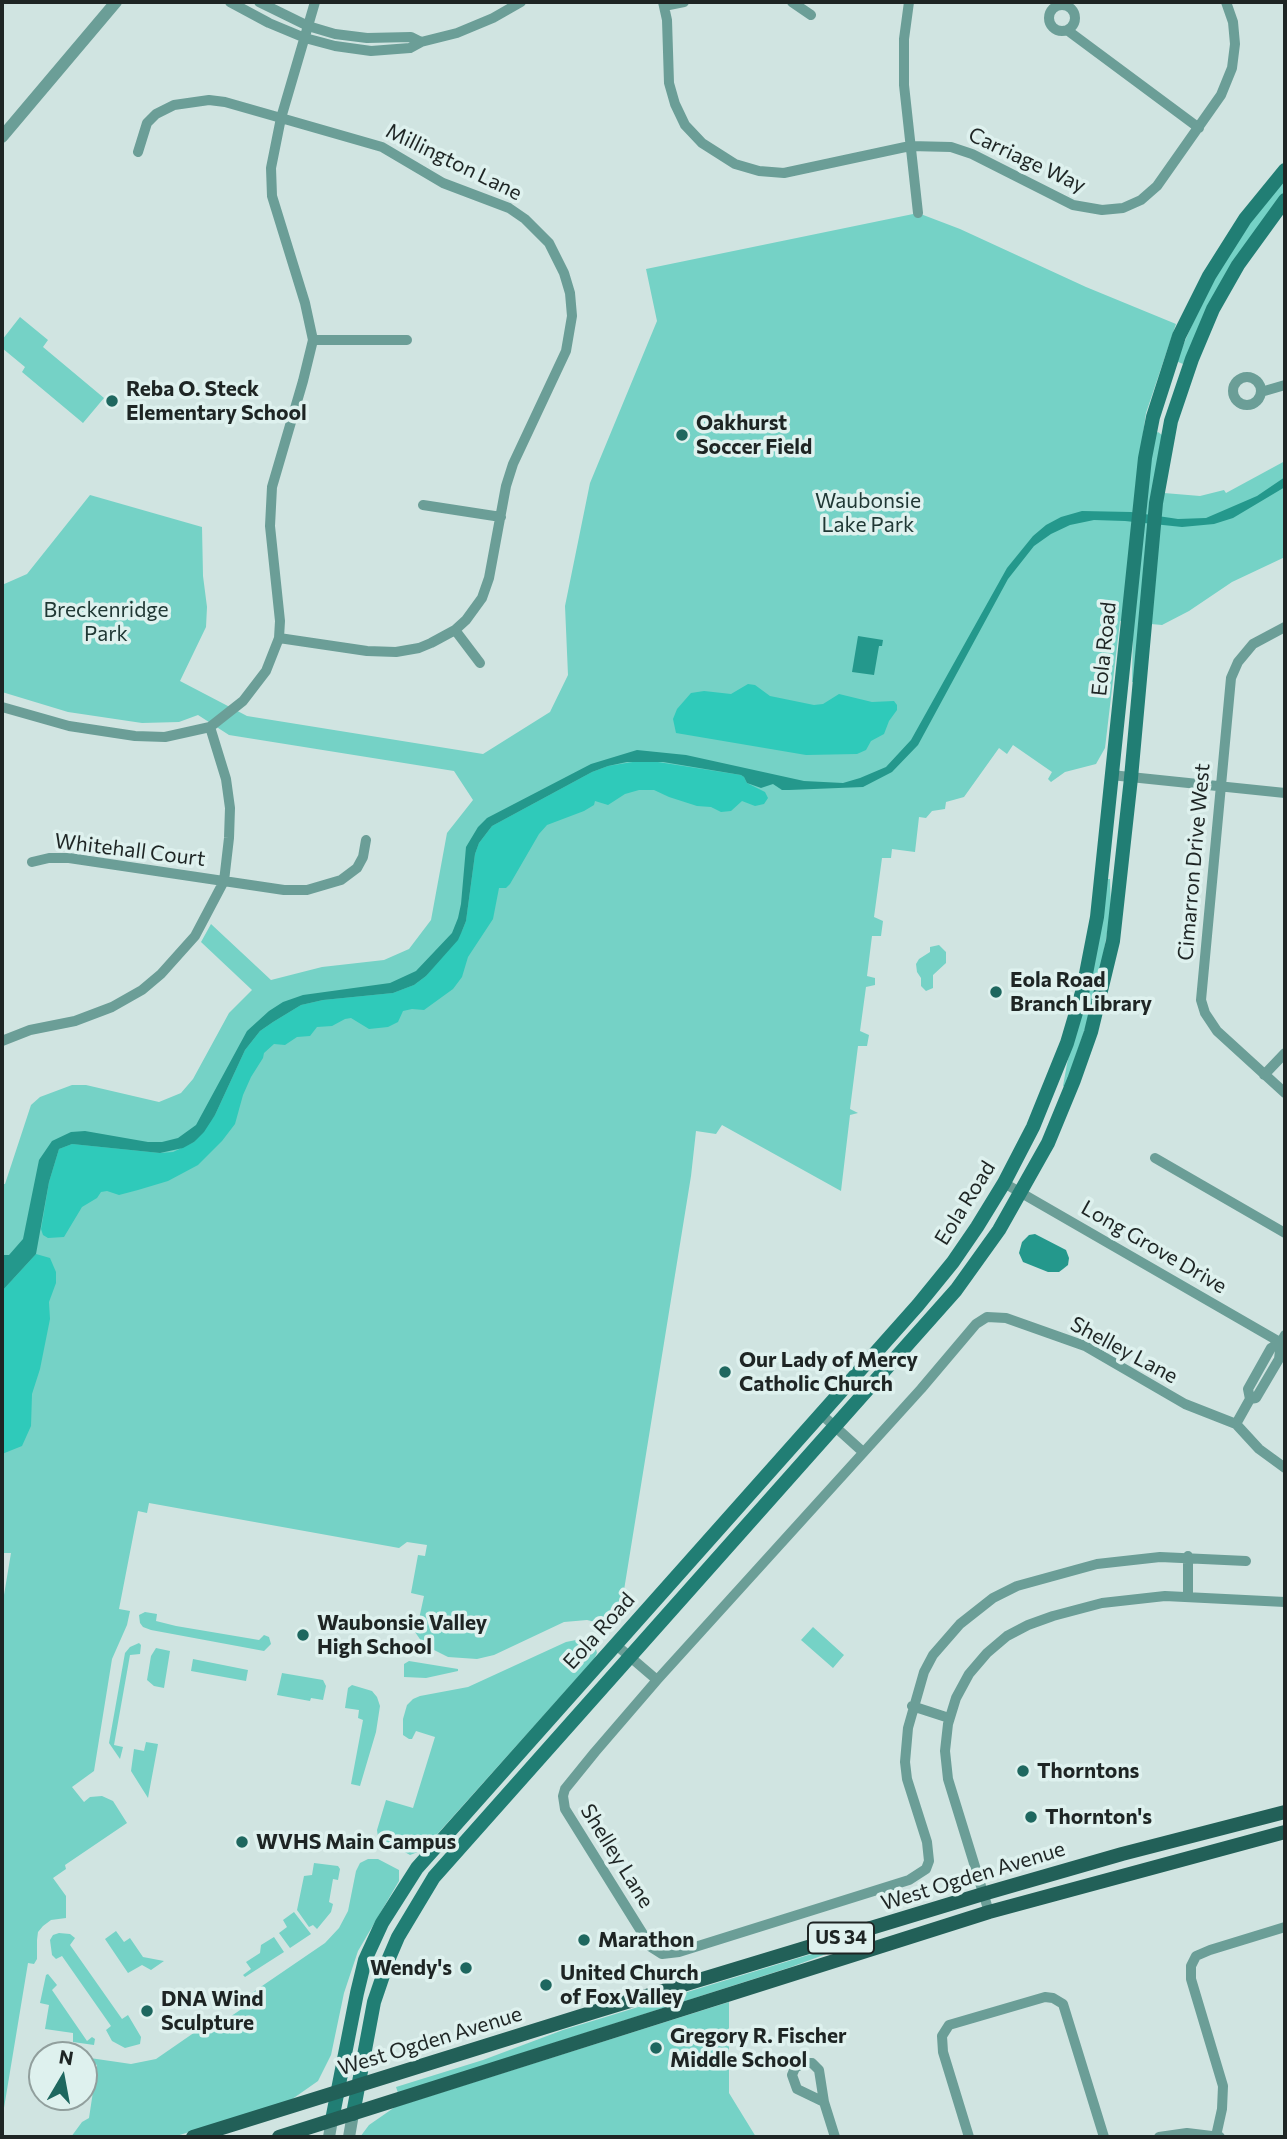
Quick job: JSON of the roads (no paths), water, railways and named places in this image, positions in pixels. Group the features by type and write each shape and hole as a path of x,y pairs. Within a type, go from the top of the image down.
{"main road":[{"name":"Eola Road","path":"1149,503 1145,458 1153,417 1179,337 1227,245 1285,170"},
{"name":"Eola Road","path":"332,2120 360,1975 373,1941 401,1891 441,1838 941,1277 970,1238 1004,1183 1053,1083 1083,989 1097,917 1111,775 1149,503 1171,421 1205,327 1238,265 1285,201"},
{"name":"Eola Road","path":"353,2114 374,2002 398,1937 434,1877 956,1290 999,1230 1048,1143 1074,1080 1101,996 1118,910 1131,778 1145,538"},
{"name":"West Ogden Avenue","path":"194,2137 983,1894 1285,1812"},
{"path":"1244,1843 1246,1822"},
{"name":"West Ogden Avenue","path":"279,2137 989,1912 1285,1832"}],"street":[{"path":"2,137 116,2"},
{"path":"230,2 305,38 371,51 410,48 421,42 471,28 521,2"},
{"path":"259,2 308,26 352,37 411,37 421,42"},
{"path":"2,706 56,723 135,736 164,737 210,727 235,708 256,687 267,671 279,638 280,601 270,526 270,503 313,340 305,303 272,196 271,167 281,118 315,2"},
{"path":"664,4 684,2"},
{"path":"792,2 811,15"},
{"path":"909,2 903,64 918,213"},
{"name":"Carriage Way","path":"664,4 671,94 685,125 702,143 724,159 747,169 784,173 910,146 938,145 962,150 1073,205 1102,210 1123,208 1141,200 1157,186 1221,95 1232,68 1235,30 1226,2"},
{"path":"1067,30 1199,128"},
{"name":"Millington Lane","path":"138,152 147,123 156,114 174,105 209,100 225,102 382,148 443,183 509,208 525,219 549,243 561,265 570,293 572,316 569,340 513,464 506,486 492,567 486,589 474,610 455,630 419,648 396,652 367,651 279,638"},
{"path":"313,340 407,340"},
{"path":"1261,392 1285,385"},
{"path":"423,505 501,516"},
{"name":"Cimarron Drive West","path":"1285,627 1253,644 1234,670 1220,787 1201,1000 1205,1013 1217,1031 1285,1093"},
{"path":"455,630 480,663"},
{"path":"2,1041 30,1030 100,1013 142,990 171,965 202,924 224,881 229,838 230,808 226,779 210,727"},
{"path":"1111,775 1285,793"},
{"name":"Whitehall Court","path":"32,862 48,858 69,858 284,890 318,888 341,880 357,868 363,857 366,840"},
{"path":"1264,1075 1285,1053"},
{"path":"1155,1158 1285,1233"},
{"name":"Long Grove Drive","path":"1004,1183 1284,1341"},
{"name":"Shelley Lane","path":"1236,1424 1185,1404 1075,1342 1031,1329 1006,1318 992,1316 981,1320 657,1679 569,1782 563,1796 565,1809 651,1947 662,1954 678,1952 909,1880 926,1870 929,1861 927,1842 907,1779 905,1762 912,1706 933,1655 963,1622 993,1598 1017,1586 1097,1564 1128,1559 1188,1556 1246,1561"},
{"path":"1284,1341 1279,1359 1256,1398 1250,1399 1236,1424 1270,1458 1285,1468"},
{"path":"821,1414 863,1452"},
{"path":"1188,1556 1188,1596"},
{"path":"989,1912 948,1779 945,1751 949,1718 956,1698 969,1674 987,1653 1007,1636 1053,1616 1092,1605 1137,1598 1188,1596 1285,1602"},
{"path":"615,1644 657,1679"},
{"path":"912,1706 949,1718"},
{"path":"1159,2137 1187,2133 1218,2137 1223,2086 1191,1979 1191,1966 1196,1956 1285,1927"},
{"path":"969,2137 943,2052 942,2036 949,2025 1045,1997 1052,1997 1063,2004 1104,2137"},
{"path":"824,2102 835,2137"},
{"path":"349,2137 353,2114"},
{"path":"329,2137 332,2120"}],"place":[{"name":"Reba O. Steck Elementary School","path":"112,401"},
{"name":"Oakhurst Soccer Field","path":"682,435"},
{"name":"Eola Road Branch Library","path":"996,992"},
{"name":"Our Lady of Mercy Catholic Church","path":"725,1372"},
{"name":"Waubonsie Valley High School","path":"303,1635"},
{"name":"Thorntons","path":"1023,1771"},
{"name":"Thornton's","path":"1031,1817"},
{"name":"WVHS Main Campus","path":"242,1842"},
{"name":"Marathon","path":"584,1940"},
{"name":"Wendy's","path":"466,1968"},
{"name":"United Church of Fox Valley","path":"546,1985"},
{"name":"DNA Wind Sculpture","path":"147,2011"},
{"name":"Gregory R. Fischer Middle School","path":"656,2048"}],"park label":[{"name":"Waubonsie Lake Park","path":"868,513"},
{"name":"Breckenridge Park","path":"106,622"}]}
